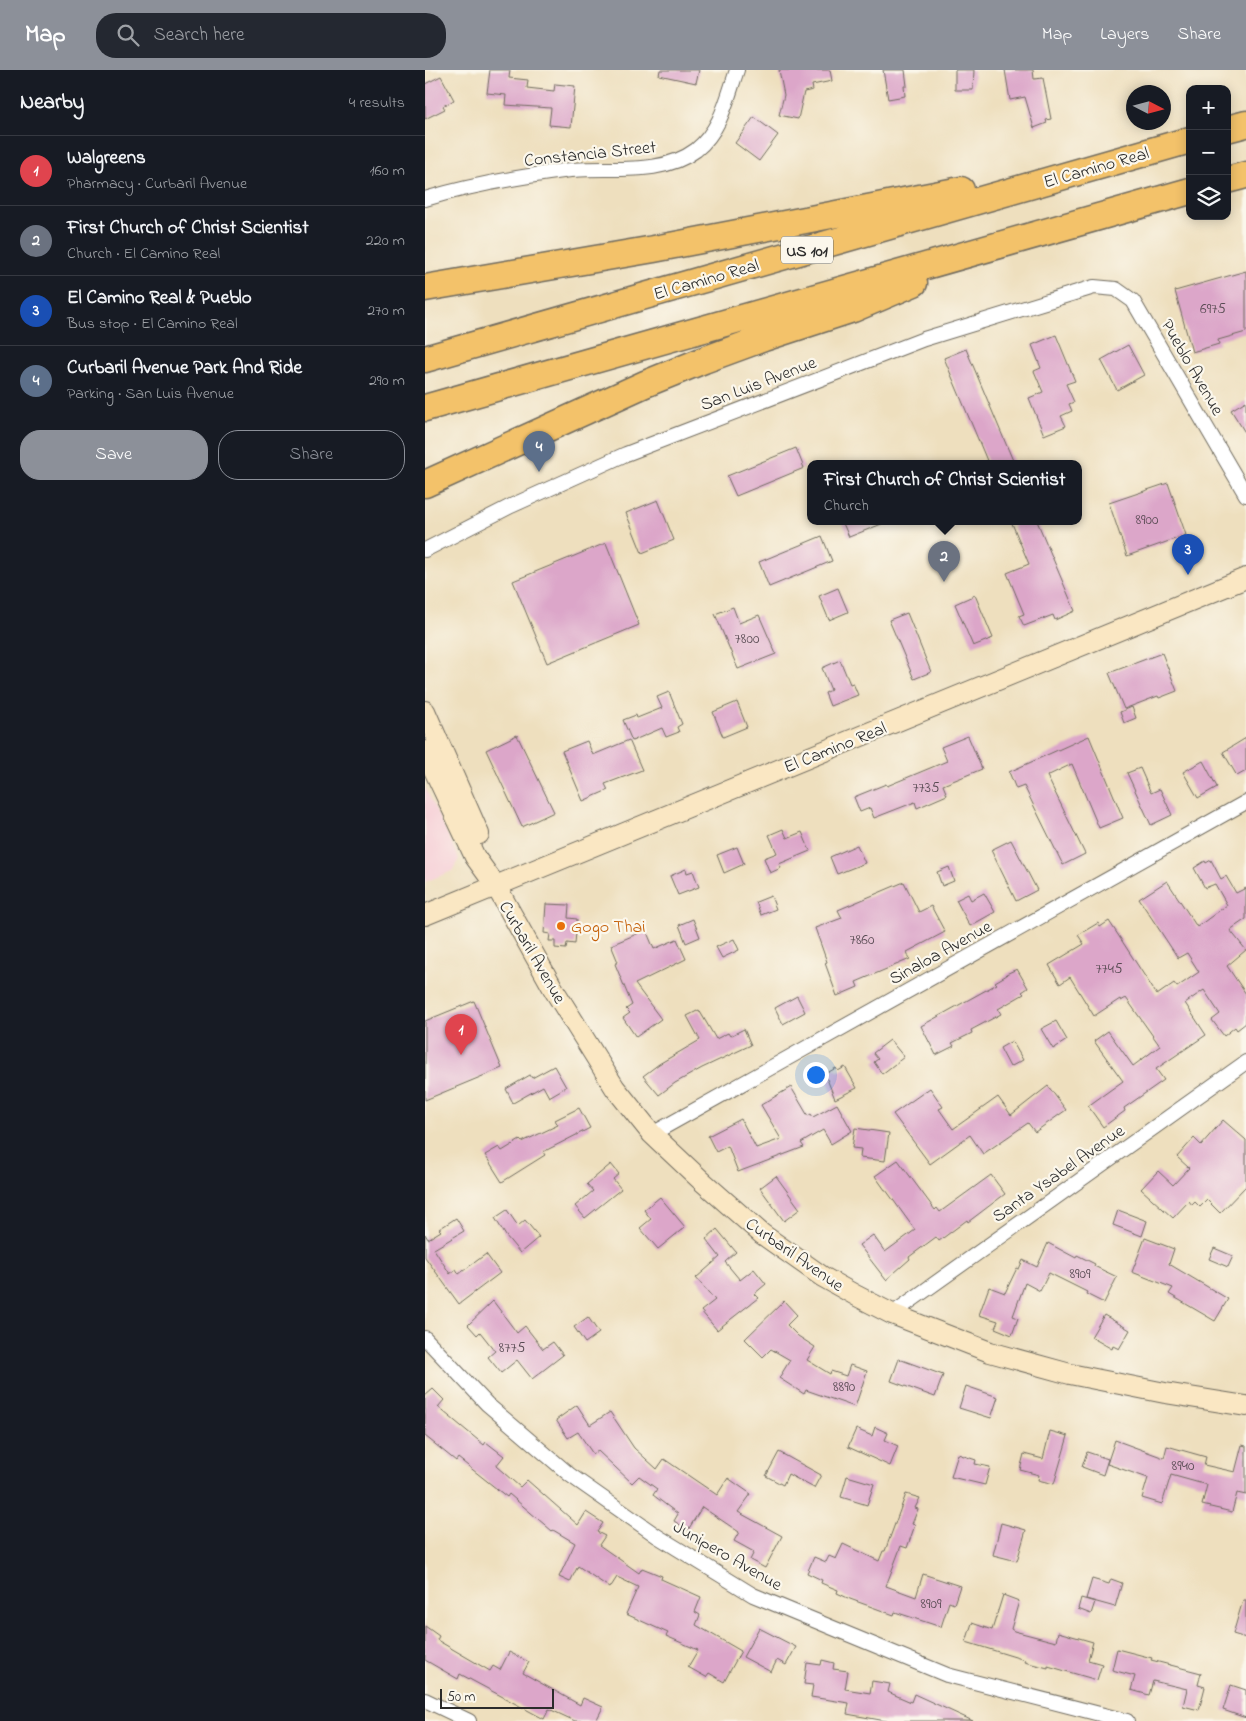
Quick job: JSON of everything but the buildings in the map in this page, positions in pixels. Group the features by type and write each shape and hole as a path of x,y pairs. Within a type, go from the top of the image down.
{"highway":[{"path":"1231,128 1246,124"},
{"name":"El Camino Real","path":"425,360 1186,141"},
{"path":"425,288 654,249 1121,160"},
{"path":"1231,179 1246,175"},
{"path":"425,408 1186,192"},
{"path":"425,484 679,370 763,338 853,309 1018,239"}],"main road":[{"name":"El Camino Real","path":"425,915 1246,578"},
{"name":"Curbaril Avenue","path":"425,710 487,853 496,886"},
{"name":"Curbaril Avenue","path":"425,751 475,858 496,886 554,990 615,1088 652,1134 762,1234 823,1277 892,1314 956,1339 1028,1363 1113,1383 1246,1406"}],"street":[{"name":"Constancia Street","path":"425,199 444,193 563,171 635,168 676,161 695,150 713,133 737,70"},
{"name":"San Luis Avenue","path":"425,550 511,506 626,454 924,339 1094,287 1116,289"},
{"name":"Pueblo Avenue","path":"1116,289 1133,301 1246,495"},
{"name":"Sinaloa Avenue","path":"652,1134 1246,802"},
{"name":"Santa Ysabel Avenue","path":"892,1314 1246,1062"},
{"name":"Junipero Avenue","path":"425,1338 487,1404 570,1475 657,1536 753,1595 947,1675 1127,1721"},
{"path":"425,1700 469,1721"}],"shaded area":[{"path":"425,787 459,859 452,871 425,882"}],"place":[{"name":"Curbaril Avenue Park And Ride","path":"539,472"},
{"name":"El Camino Real & Pueblo","path":"1188,575"},
{"name":"First Church of Christ Scientist","path":"944,582"},
{"name":"Gogo Thai","path":"561,926"},
{"name":"Walgreens","path":"461,1055"}]}
